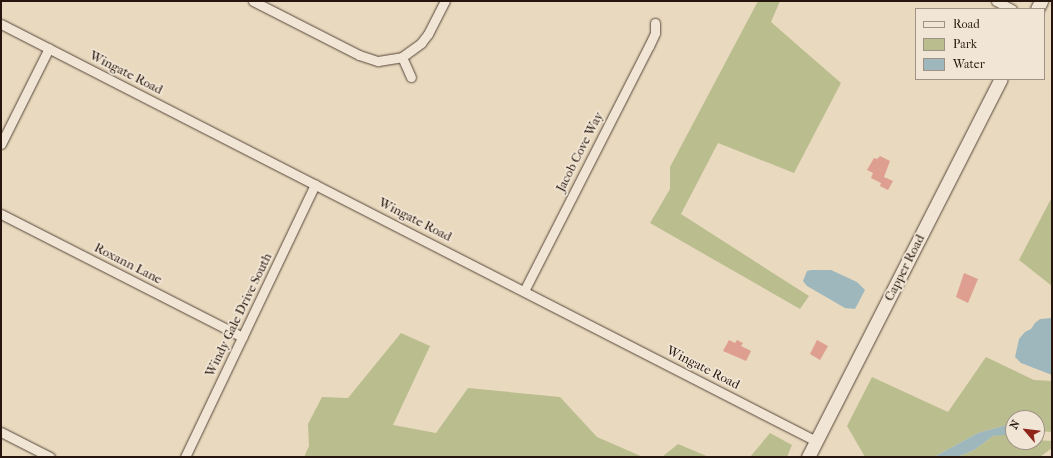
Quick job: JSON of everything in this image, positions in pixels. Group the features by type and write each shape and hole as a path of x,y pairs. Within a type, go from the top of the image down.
{"street":[{"path":"254,1 366,58 388,60 402,57 421,43 428,34 445,1"},
{"path":"996,1 1010,8"},
{"name":"Jacob Cove Way","path":"524,291 649,46 655,33 655,23"},
{"name":"Wingate Road","path":"1,24 816,441"},
{"path":"1,144 49,48"},
{"path":"402,57 412,77"},
{"name":"Capper Road","path":"808,457 1000,80"},
{"name":"Windy Gale Drive South","path":"185,457 315,184"},
{"name":"Roxann Lane","path":"1,214 242,337"},
{"path":"1,432 50,457"}],"green space":[{"path":"758,1 780,1 771,22 841,83 794,173 718,143 681,214 809,296 800,309 650,223 670,189 670,167"},
{"path":"1052,197 1052,286 1019,260"},
{"path":"401,333 430,346 393,425 436,433 468,388 560,397 597,437 643,457 304,457 309,446 308,424 322,397 348,398"},
{"path":"986,357 1034,380 1052,381 1052,432 1045,432 1045,410 1005,410 1005,425 978,433 934,457 865,457 847,426 872,377 948,412"},
{"path":"770,433 792,445 787,457 750,457"},
{"path":"1005,434 1005,450 1045,450 1045,441 1052,441 1052,448 1040,457 957,457 974,450 993,436"},
{"path":"678,444 709,457 662,457"}],"water":[{"path":"831,270 857,282 865,290 855,309 845,308 807,286 803,281 807,271"},
{"path":"1052,318 1052,375 1021,363 1015,357 1019,339 1025,332 1031,329 1040,319"},
{"path":"1005,425 1005,435 993,436 974,450 957,457 934,457 978,433"}],"building":[{"path":"880,156 890,161 884,177 893,181 888,190 880,186 881,183 871,178 873,173 867,170 874,158 877,159"},
{"path":"964,273 978,279 968,303 956,297"},
{"path":"729,340 735,343 737,340 743,343 741,346 751,351 746,361 723,351"},
{"path":"817,340 828,346 820,360 810,354"}]}
